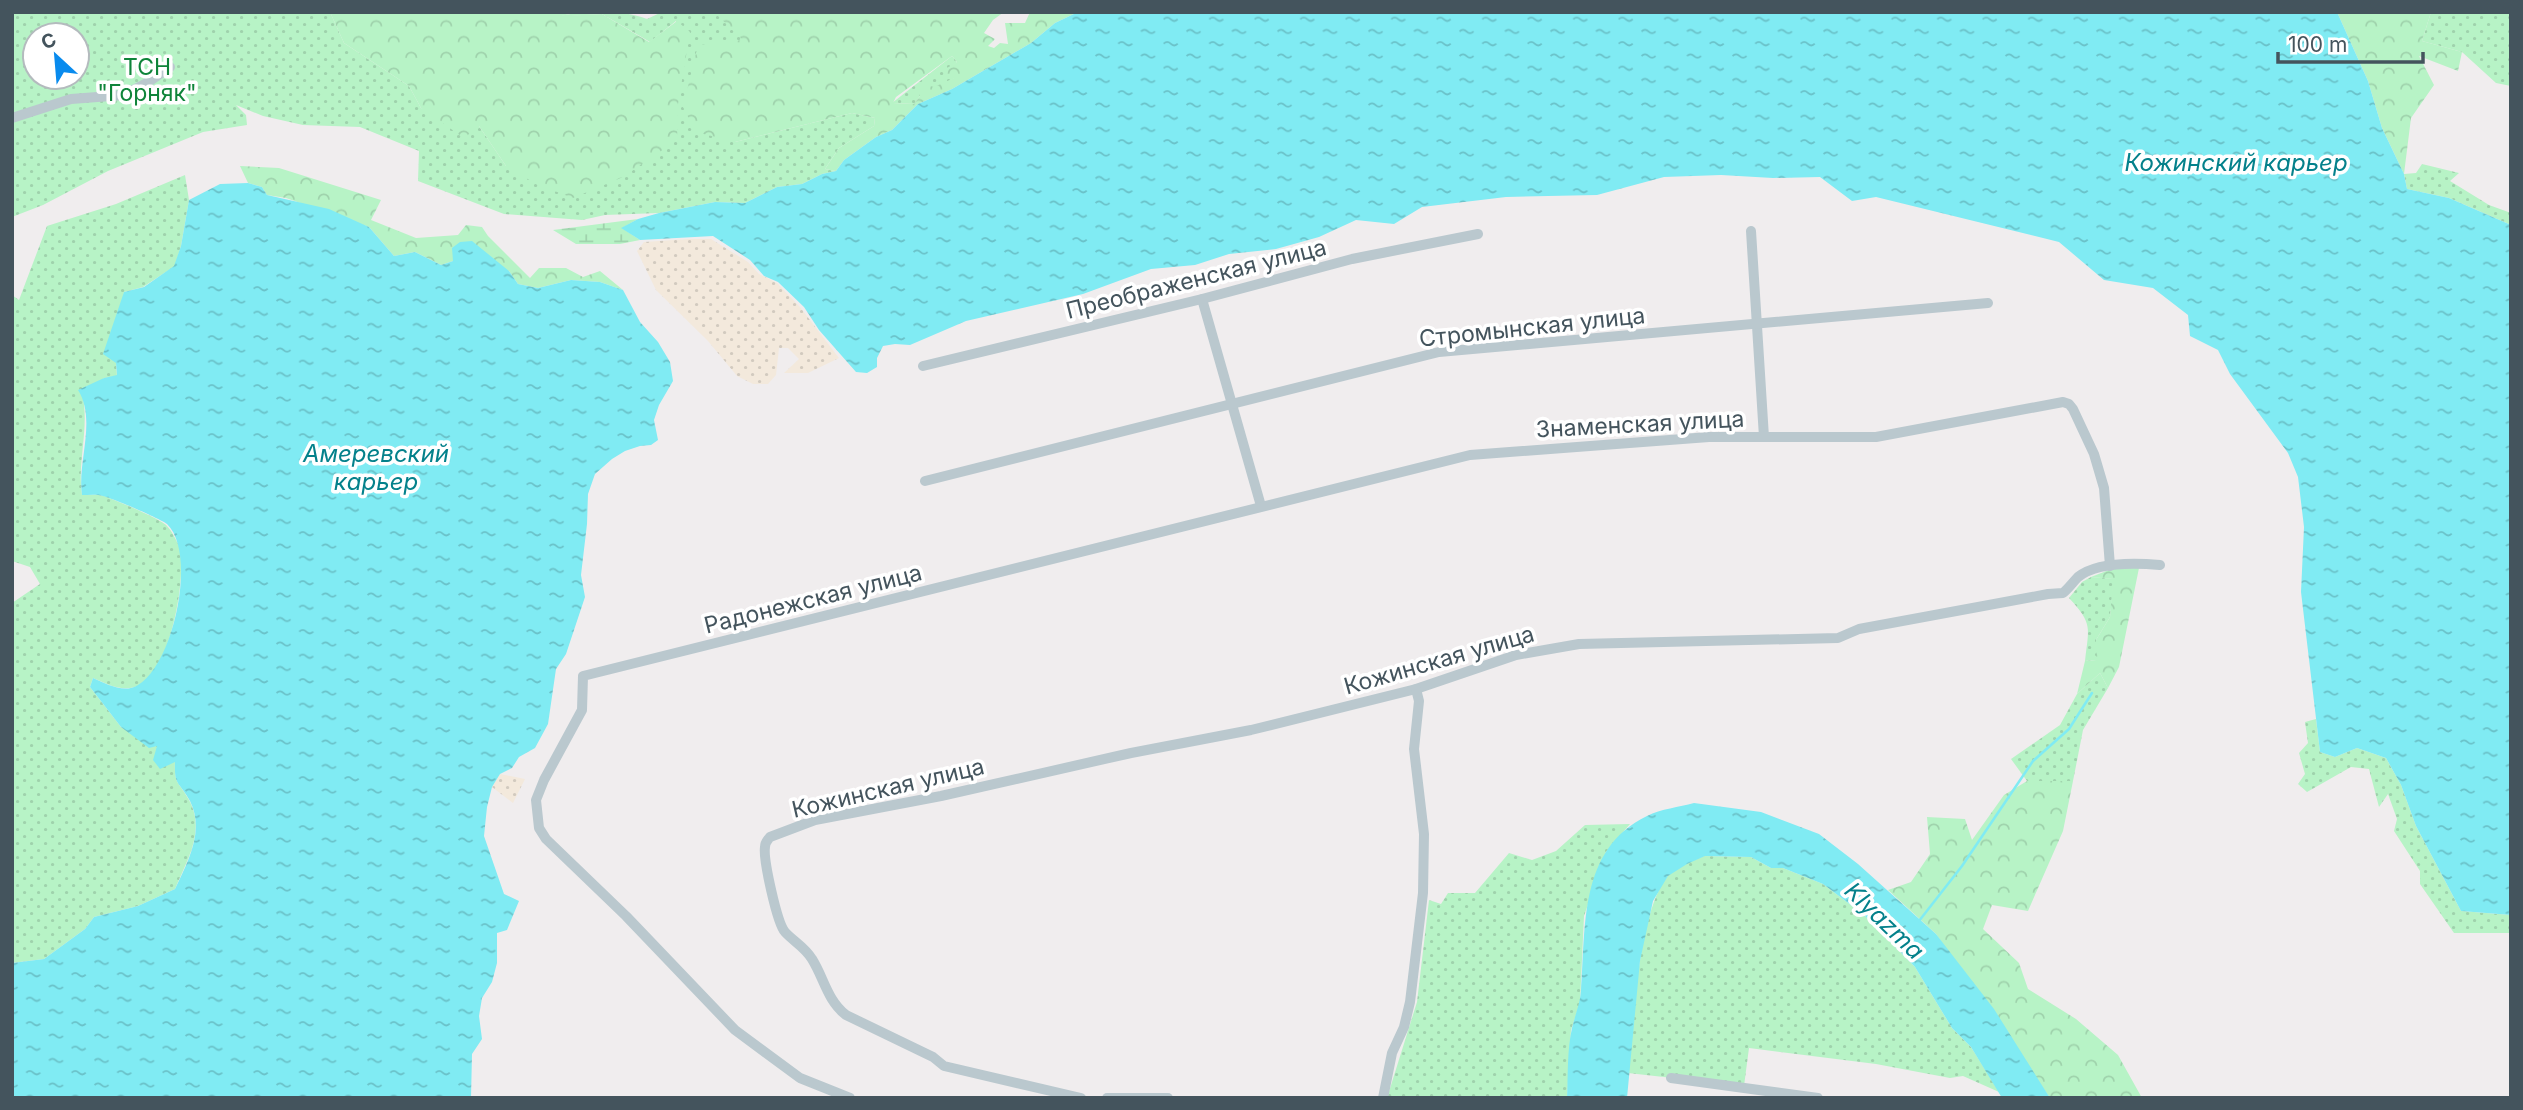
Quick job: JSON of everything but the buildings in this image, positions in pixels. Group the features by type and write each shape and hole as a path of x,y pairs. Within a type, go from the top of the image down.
{"street":[{"path":"12,118 71,99 124,95 170,67"},
{"path":"1751,230 1764,437"},
{"name":"Преображенская улица","path":"923,366 1202,299 1352,258 1478,234"},
{"path":"1202,299 1261,506"},
{"name":"Стромынская улица","path":"925,481 1439,352 1988,303"},
{"name":"Знаменская улица","path":"1053,558 1470,455 1709,437 1876,437 2063,402 2069,404 2094,454 2104,488 2110,566"},
{"name":"Радонежская улица","path":"850,1098 800,1078 735,1030 626,916 545,839 539,828 536,800 582,710 583,676 1053,558"},
{"name":"Кожинская улица","path":"1082,1098 944,1066 933,1057 846,1015 825,988 812,959 778,920 764,849 770,837 815,820 1251,730 1416,689 1516,655 1579,644 1838,638 1859,629 2063,593 2078,577 2110,566 2131,562 2160,565"},
{"path":"1382,1098 1392,1053 1404,1027 1410,1002 1423,893 1424,834 1414,748 1419,701 1416,689"},
{"path":"1671,1078 1818,1098"},
{"path":"1107,1098 1168,1098"}],"green space":[{"name":"ТСН \"Горняк\"","path":"12,12 330,12 344,43 409,86 421,108 479,126 506,166 677,140 676,21 650,42 602,14 556,17 579,13 613,12 647,19 662,12 715,12 744,40 735,142 852,113 875,118 874,126 839,148 825,169 836,171 822,174 802,184 777,187 745,203 715,202 659,213 605,215 582,220 504,214 418,181 419,151 360,127 303,125 263,116 236,105 246,115 247,125 203,132 108,171 43,205 12,217"},
{"path":"330,12 576,12 562,16 602,14 649,42 677,21 690,32 678,104 677,140 623,177 573,198 536,184 506,166 479,126 464,138 421,108 409,86 344,43"},
{"path":"714,12 1004,12 993,20 984,33 995,39 988,46 994,48 1000,43 1008,44 1005,23 1025,23 1030,12 1078,12 1055,23 1031,43 952,89 918,104 892,130 876,137 844,160 836,171 825,169 839,148 874,126 875,118 852,113 735,142 696,132 683,107 698,45 743,40","holes":["952,56 957,62 942,71 954,78 934,87 923,84 916,89 920,96 914,104 893,103 896,97"]},
{"path":"2337,12 2431,12 2422,41 2462,52 2458,71 2419,56 2434,85 2411,118 2404,174 2382,128 2368,81"},
{"path":"2431,12 2511,12 2511,86 2496,83 2462,52 2422,41"},
{"path":"952,56 957,62 950,68 955,78 920,96 914,104 892,103"},
{"path":"2422,164 2459,173 2450,181 2489,205 2511,213 2511,225 2449,198 2407,189 2404,174 2416,173"},
{"path":"240,166 279,168 381,200 371,220 416,238 458,235 466,225 482,227 530,278 539,268 566,268 583,277 600,271 623,290 600,282 571,280 538,288 518,284 509,271 453,261 441,265 415,252 394,256 369,227 286,198 267,195 262,187 248,183"},
{"path":"185,175 189,200 175,266 143,287 124,292 117,376 104,378 83,398 85,422 81,483 82,495 104,496 164,523 180,549 178,604 173,626 158,665 147,679 135,687 108,685 93,678 90,687 121,727 158,745 175,761 176,779 194,812 196,823 193,845 175,889 138,906 94,917 85,929 44,959 12,963 12,603 40,584 30,567 12,561 12,295 19,300 47,226 116,204"},
{"path":"638,219 622,228 640,240 620,244 576,244 553,230"},
{"path":"2114,568 2139,568 2119,667 2108,688 2100,673 2077,694 2085,661 2096,660 2096,640 2110,617 2113,579 2091,577"},
{"path":"2091,577 2114,579 2110,617 2096,640 2096,660 2085,661 2088,640 2086,620 2069,598 2082,582"},
{"path":"2100,673 2108,688 2083,730 2073,781 2027,781 2011,759 2060,725 2077,694"},
{"path":"2316,719 2320,752 2335,757 2357,748 2386,758 2401,785 2416,826 2461,911 2511,915 2511,933 2454,933 2420,884 2420,871 2394,831 2397,819 2388,794 2379,807 2369,769 2351,767 2307,792 2298,784 2305,774 2299,753 2308,743 2305,722"},
{"path":"2027,781 2073,781 2063,831 2028,911 1992,905 1983,929 2019,963 2028,989 2076,1019 2118,1055 2142,1098 2050,1098 1936,934 1888,890 1911,882 1930,854 1927,817 1965,819 1972,840 2004,795"},
{"path":"1630,824 1606,852 1584,916 1580,1003 1571,1030 1567,1098 1387,1098 1417,1002 1429,900 1441,904 1448,893 1475,893 1509,853 1532,860 1556,851 1585,825"},
{"path":"1704,856 1751,857 1771,868 1783,868 1823,884 1864,915 1915,967 1952,1028 1971,1047 1999,1092 1963,1076 1950,1078 1876,1064 1749,1048 1744,1086 1628,1073 1638,971 1649,916 1657,894 1670,873"}],"sand":[{"path":"711,239 748,262 759,274 777,283 800,307 839,358 808,373 784,373 799,359 788,348 779,348 776,375 768,384 753,384 737,376 708,341 656,290 637,251 644,242"},
{"path":"500,774 525,779 513,803 492,787"}],"water":[{"name":"Кожинский карьер","path":"1078,12 2337,12 2368,81 2382,128 2404,174 2407,189 2449,198 2511,225 2511,915 2461,911 2416,826 2401,785 2386,758 2357,748 2335,757 2320,752 2301,592 2304,527 2298,477 2288,453 2230,374 2218,350 2190,336 2188,315 2153,288 2104,280 2059,242 1876,197 1852,201 1820,177 1664,177 1597,195 1506,197 1422,207 1394,224 1356,220 1319,237 1276,249 1229,254 1195,265 1151,269 1083,294 966,321 910,345 883,346 877,358 877,367 867,373 856,372 819,330 804,307 778,282 764,276 750,260 713,236 640,240 621,228 638,219 659,213 715,202 745,203 777,187 802,184 822,174 836,171 844,160 876,137 892,130 918,104 952,89 1031,43 1055,23"},
{"name":"Амеревский карьер","path":"248,183 262,187 267,195 329,209 369,227 394,256 415,252 441,265 453,261 452,248 460,242 472,241 509,271 518,284 538,288 571,280 600,282 623,290 640,322 658,342 670,362 673,381 654,420 658,440 651,445 625,451 595,474 588,494 581,575 585,597 566,654 556,669 548,724 535,748 519,757 512,768 500,774 492,787 484,836 504,894 519,901 507,930 497,933 497,963 492,982 482,998 479,1016 482,1039 472,1054 471,1098 12,1098 12,963 44,959 85,929 94,917 138,906 175,889 195,835 194,812 176,780 175,762 160,769 153,760 157,746 149,748 121,727 90,687 93,678 116,687 133,688 151,674 171,633 181,583 176,539 167,524 108,498 82,495 86,414 78,390 117,375 116,363 103,354 124,292 144,287 174,266 181,246 189,200 220,184"},
{"name":"Klyazma","path":"1694,803 1761,812 1819,834 1858,864 1936,934 1994,1009 2050,1098 2002,1098 1971,1047 1952,1028 1915,967 1864,915 1823,884 1783,868 1771,868 1751,857 1705,856 1668,876 1653,901 1640,961 1627,1098 1567,1098 1569,1045 1580,996 1586,917 1597,869 1608,848 1625,830 1652,814"}],"waterway":[{"name":"Klyazma","path":"1919,921 1962,866 2033,761 2069,729 2092,693"}]}
